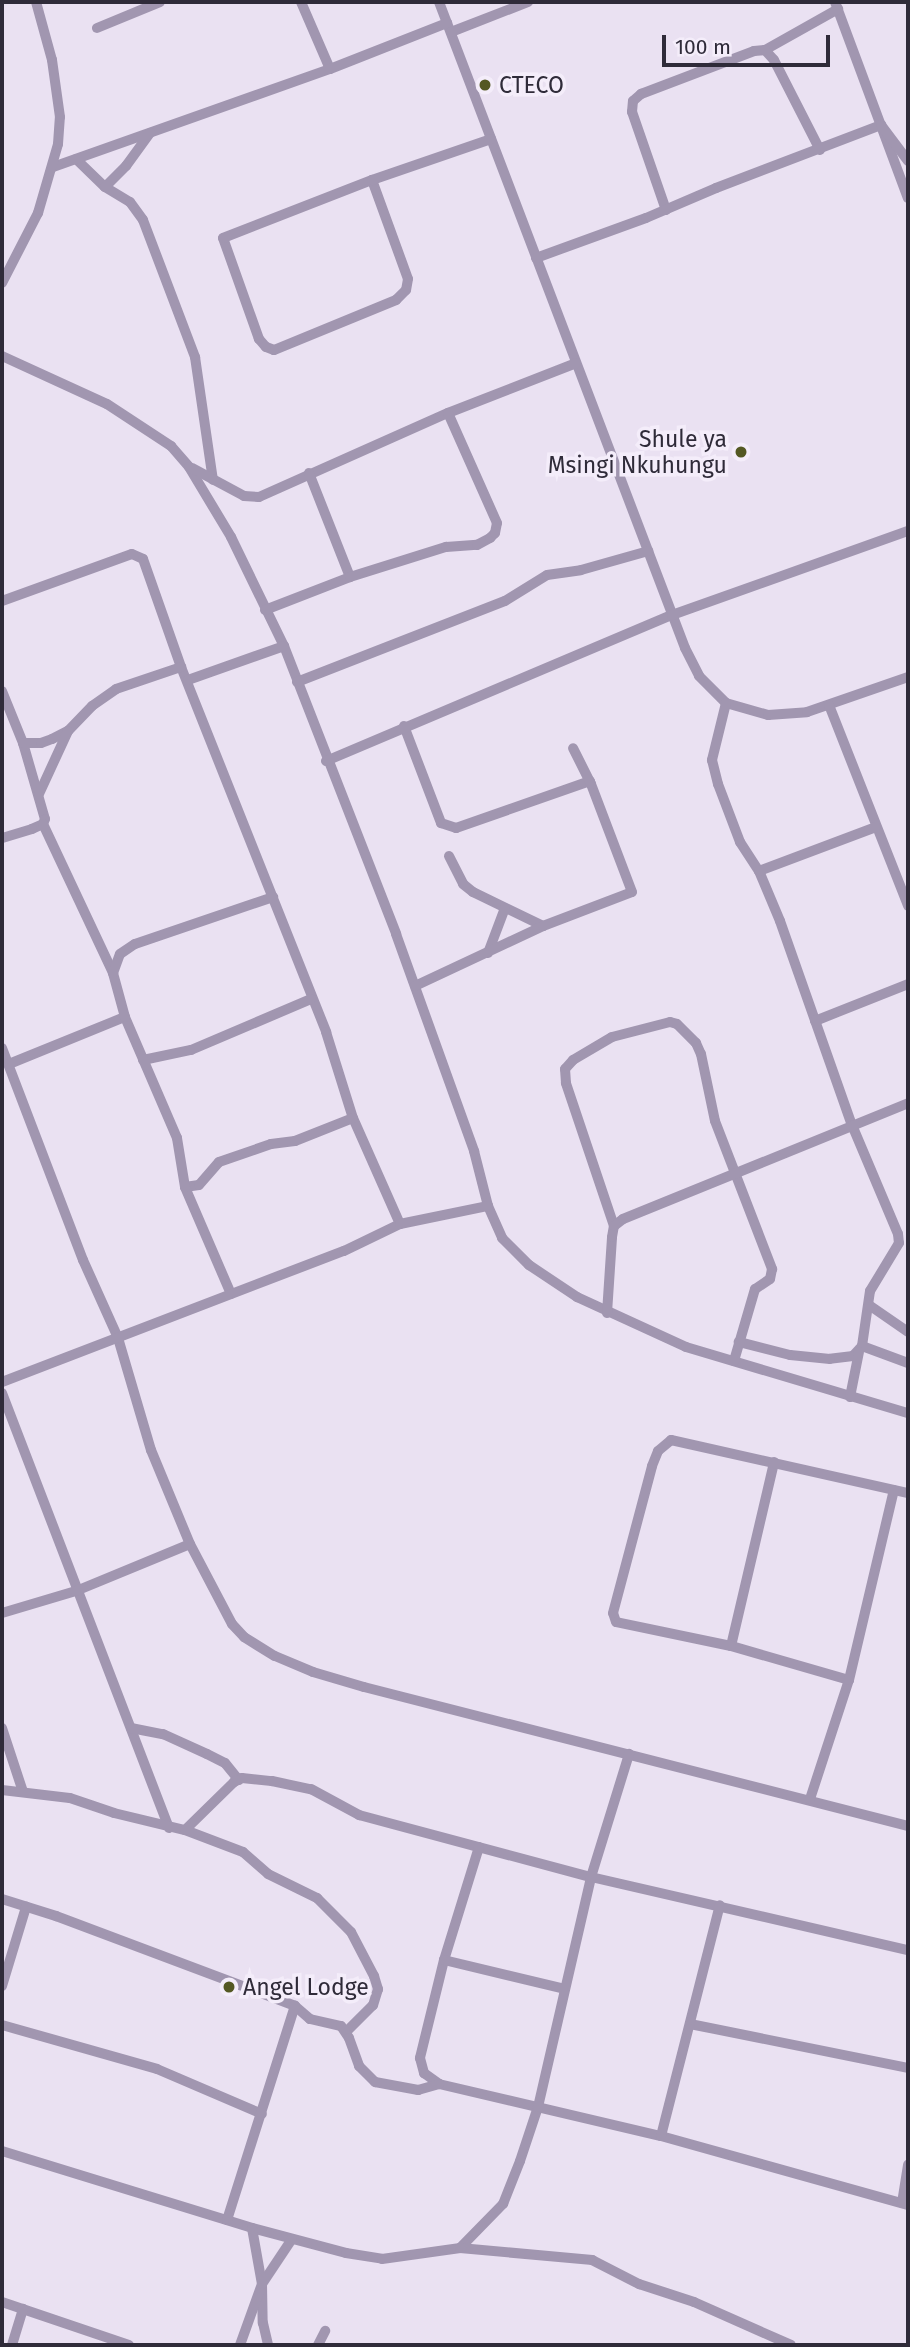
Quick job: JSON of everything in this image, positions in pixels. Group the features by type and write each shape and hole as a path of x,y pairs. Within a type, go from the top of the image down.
{"street":[{"path":"2,283 38,213 53,167 60,117 49,43 36,2"},
{"path":"97,28 160,2"},
{"path":"301,2 330,69"},
{"path":"439,2 672,615 699,676 726,703 768,715 807,712 908,677"},
{"path":"53,167 528,2"},
{"path":"666,210 632,112 633,101 654,89 754,51 765,50 836,6 908,198"},
{"path":"765,50 820,150"},
{"path":"536,258 881,125"},
{"path":"881,125 908,162"},
{"path":"106,187 126,166 151,132"},
{"path":"372,180 408,279 406,290 396,300 274,350 266,347 259,339 223,238 372,180 491,139"},
{"path":"76,159 106,187 130,202 143,220 195,357 213,481"},
{"path":"2,356 107,404 171,446 189,467 232,537 284,646 326,761 415,986 474,1151 488,1206 502,1238 529,1265 607,1313 686,1347 908,1413"},
{"path":"189,467 244,496 259,497 448,413 576,363"},
{"path":"265,610 350,577 446,547 477,545 495,533 497,523 492,510 448,413"},
{"path":"309,473 350,577"},
{"path":"326,761 672,615 908,531"},
{"path":"297,682 505,601 547,575 581,570 648,551"},
{"path":"2,601 79,571 138,554 143,559 167,620 181,667 326,1032 353,1118 400,1224"},
{"path":"188,680 284,646"},
{"path":"39,794 68,731 92,706 116,689 181,667"},
{"path":"2,691 23,743 45,813 43,824 113,973 125,1017 177,1138 186,1187 231,1294"},
{"path":"726,703 713,768 740,842 759,871 852,1125 903,1241 870,1291 850,1397"},
{"path":"829,705 908,906"},
{"path":"404,726 441,823 456,828 590,781"},
{"path":"23,743 41,743 68,731"},
{"path":"415,986 543,926 632,892 590,781 573,748"},
{"path":"2,838 43,824"},
{"path":"759,871 876,827"},
{"path":"449,856 463,884 543,926"},
{"path":"113,973 120,954 135,944 273,897"},
{"path":"488,953 505,908"},
{"path":"816,1021 908,984"},
{"path":"143,1060 191,1049 311,999"},
{"path":"9,1064 125,1017"},
{"path":"607,1313 614,1226 566,1083 565,1069 573,1060 612,1037 670,1023 684,1028 701,1054 715,1121 772,1275 755,1289 734,1361"},
{"path":"2,1048 83,1260 118,1338 151,1450 190,1544 232,1624 244,1637 275,1656 313,1672 364,1687 908,1826"},
{"path":"614,1226 654,1206 908,1103"},
{"path":"186,1187 199,1185 219,1162 271,1144 295,1140 353,1118"},
{"path":"2,1382 352,1247 400,1224 488,1206"},
{"path":"869,1306 908,1332"},
{"path":"739,1342 790,1355 822,1358 843,1358 861,1349 908,1363"},
{"path":"2,1393 169,1828"},
{"path":"849,1680 731,1646 619,1624 613,1613 652,1466 665,1443 671,1440 908,1493"},
{"path":"731,1646 774,1462"},
{"path":"810,1799 849,1680 894,1490"},
{"path":"2,1613 76,1591 190,1544"},
{"path":"2,1728 23,1792"},
{"path":"131,1728 163,1734 207,1754 225,1763 239,1780"},
{"path":"460,2248 503,2204 538,2107 591,1877 629,1754"},
{"path":"186,1830 239,1780 272,1781 311,1789 359,1815 591,1877 908,1950"},
{"path":"2,1790 70,1798 169,1828 186,1830 243,1852 268,1874 317,1898 351,1932 378,1989 373,2005 346,2032"},
{"path":"479,1847 444,1959 420,2058 424,2073 439,2084 660,2136 905,2204 908,2164"},
{"path":"2,1899 295,2006 310,2019 341,2026 359,2066 375,2081 418,2090 439,2084"},
{"path":"660,2136 719,1905"},
{"path":"2,1986 26,1907"},
{"path":"444,1959 565,1989"},
{"path":"228,2220 295,2006"},
{"path":"690,2024 908,2068"},
{"path":"2,2025 157,2069 262,2114"},
{"path":"2,2151 251,2228 382,2259 460,2248 592,2260 639,2284 694,2302 791,2345"},
{"path":"251,2228 262,2284 263,2323 268,2345"},
{"path":"240,2345 262,2284 292,2239"},
{"path":"2,2302 130,2345"},
{"path":"12,2345 23,2309"},
{"path":"318,2345 326,2332"}],"place":[{"name":"CTECO","path":"485,85"},
{"name":"Shule ya Msingi Nkuhungu","path":"741,452"},
{"name":"Angel Lodge","path":"229,1987"}]}
